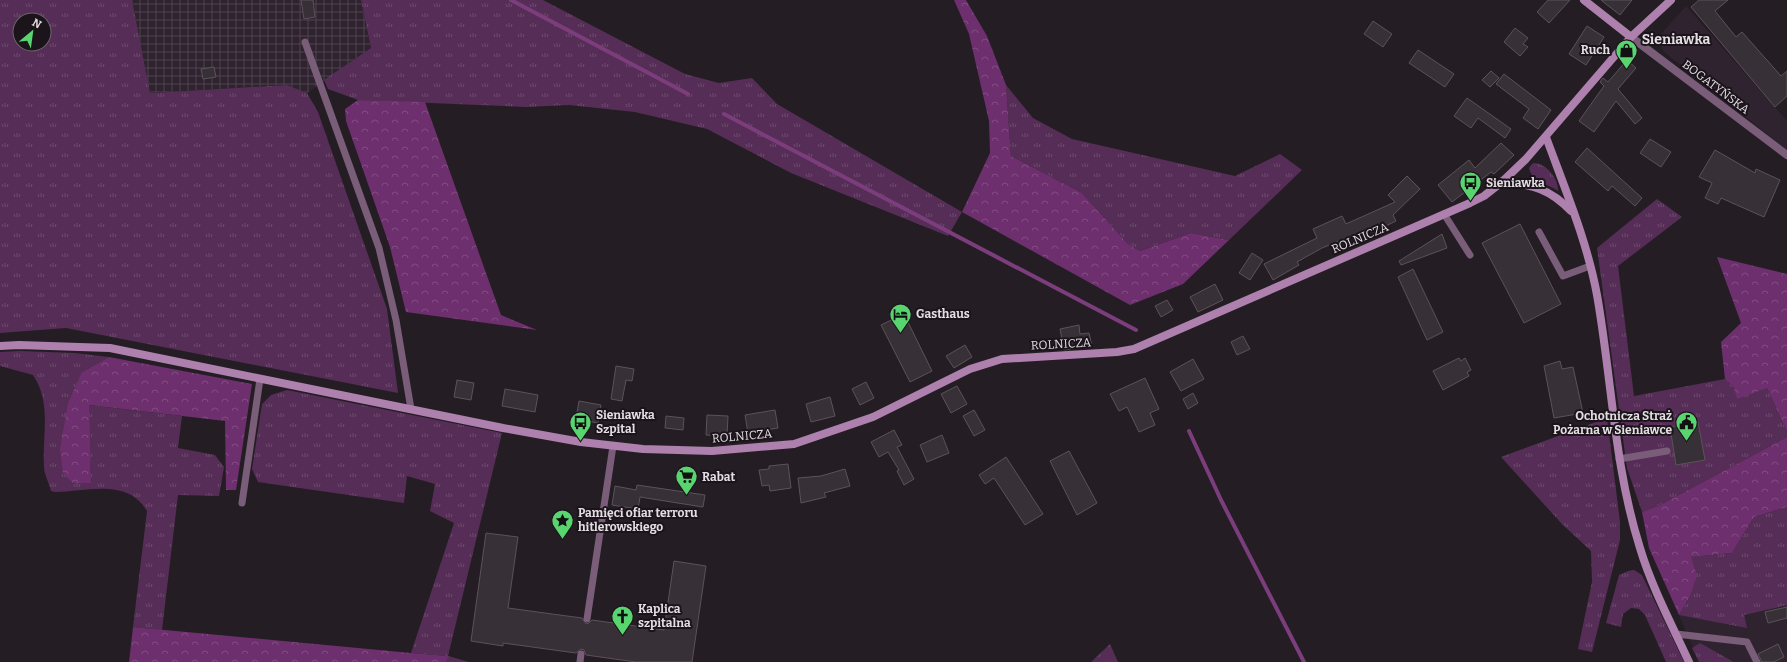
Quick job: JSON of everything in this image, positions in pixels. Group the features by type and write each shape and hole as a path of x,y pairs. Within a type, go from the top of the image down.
{"street":[{"path":"1584,0 1631,37"},
{"name":"ROLNICZA","path":"0,346 19,345 110,348 503,428 613,446 712,452 794,444 873,417 970,368 1002,359 1117,352 1134,349 1484,196 1503,181 1546,137 1631,37 1671,0"},
{"name":"BOGATYŃSKA","path":"1631,37 1787,155"},
{"path":"1546,137 1586,249 1597,295 1619,459 1629,509 1649,574 1689,662"},
{"path":"1503,181 1542,189 1561,200 1574,214"}],"lane":[{"path":"305,42 379,248 396,320 411,409"},
{"path":"1444,214 1470,255"},
{"path":"1539,232 1563,276 1590,266"},
{"path":"242,503 260,379"},
{"path":"587,619 613,446"},
{"path":"1619,459 1667,450"},
{"path":"1676,634 1747,642 1757,662"},
{"path":"580,662 582,654"}],"shaded area":[{"path":"132,0 361,0 371,48 307,93 287,85 149,93"},
{"path":"1686,6 1787,121 1787,150 1664,52 1659,43 1660,35"},
{"path":"1787,599 1787,662 1699,662 1679,615 1705,604"}],"green space":[{"path":"0,0 132,0 150,93 287,85 307,93 318,112 387,309 398,393 66,328 0,333"},
{"path":"361,0 543,0 685,74 719,83 752,78 777,104 962,212 948,236 791,173 707,129 635,112 569,105 526,107 358,100 328,89 324,80 371,48"},
{"path":"954,0 966,0 987,36 1006,85 1011,156 1082,193 1128,244 1140,251 1191,233 1229,240 1183,284 1130,305 962,212 990,153 989,121 969,34"},
{"path":"1006,85 1033,118 1072,139 1235,176 1280,154 1302,170 1229,240 1191,233 1140,251 1128,244 1082,193 1011,156"},
{"path":"358,100 425,102 501,315 537,330 406,312 390,247 346,121 345,109"},
{"path":"1534,163 1543,166 1551,172 1558,186 1558,191 1534,177 1529,168"},
{"path":"1657,199 1682,217 1618,266 1634,396 1725,379 1734,388 1767,388 1787,432 1787,437 1660,505 1642,512 1627,468 1597,248"},
{"path":"1717,257 1787,274 1787,432 1767,388 1737,399 1734,388 1725,379 1721,342 1741,323"},
{"path":"19,351 75,353 109,357 82,372 91,482 88,405 182,416 178,448 215,455 224,467 219,496 178,495 162,630 133,627 147,511 139,501 129,494 118,490 94,489 51,491 44,470 45,420 39,386 33,375 0,366 0,352"},
{"path":"109,357 252,384 236,490 226,490 225,421 89,405 91,483 73,483 63,473 60,449 68,403 82,372"},
{"path":"287,390 502,433 448,656 469,662 446,662 447,656 411,653 454,523 430,511 435,484 407,476 404,503 258,482 252,469 262,404 271,395"},
{"path":"1607,418 1620,522 1620,540 1592,652 1578,649 1592,582 1591,551 1562,524 1501,457"},
{"path":"1787,437 1787,507 1754,517 1732,553 1691,557 1697,576 1689,598 1679,615 1649,548 1642,512 1660,505"},
{"path":"1787,507 1787,605 1744,615 1747,628 1679,615 1689,598 1691,557 1732,553 1754,517"},
{"path":"1634,570 1642,575 1684,662 1666,662 1645,615 1639,609 1631,608 1623,614 1621,627 1606,623 1619,575"},
{"path":"133,627 448,656 446,662 129,662"},
{"path":"1700,643 1733,662 1699,662 1692,648"},
{"path":"1110,644 1118,662 1091,662"}],"building":[{"path":"301,0 313,0 315,17 304,19"},
{"path":"1548,0 1570,0 1549,23 1537,12"},
{"path":"1601,0 1632,0 1620,15"},
{"path":"1699,0 1728,0 1715,11 1736,37 1742,32 1781,76 1787,71 1787,96 1775,107 1691,7"},
{"path":"1373,21 1392,34 1383,47 1364,34"},
{"path":"1587,26 1604,37 1586,65 1569,54"},
{"path":"1515,28 1528,38 1523,44 1528,47 1520,56 1504,42"},
{"path":"1418,50 1454,74 1445,87 1409,63"},
{"path":"1627,60 1636,68 1618,89 1642,118 1635,124 1616,101 1594,132 1579,121 1604,86 1600,82 1603,78 1608,82"},
{"path":"214,67 216,77 203,79 201,69"},
{"path":"1491,71 1499,78 1490,87 1482,80"},
{"path":"1504,74 1551,110 1538,129 1523,118 1529,109 1496,84"},
{"path":"1467,98 1511,129 1505,138 1478,118 1471,128 1454,116"},
{"path":"1650,139 1671,152 1661,167 1640,153"},
{"path":"1501,143 1514,155 1494,174 1491,172 1452,202 1438,185 1469,160 1475,168"},
{"path":"1587,148 1642,198 1635,206 1612,186 1608,191 1575,162"},
{"path":"1715,150 1755,173 1756,169 1780,180 1764,217 1721,198 1718,204 1705,198 1712,183 1699,177"},
{"path":"1407,176 1420,189 1393,215 1396,221 1371,233 1369,229 1322,248 1297,262 1299,265 1273,280 1264,264 1317,238 1313,229 1342,216 1346,224 1395,202 1388,195"},
{"path":"1520,224 1561,304 1524,323 1482,243"},
{"path":"1442,234 1447,248 1401,265 1399,261"},
{"path":"1252,253 1263,260 1250,280 1239,273"},
{"path":"1413,269 1443,332 1427,340 1398,277"},
{"path":"1215,284 1223,300 1198,312 1190,297"},
{"path":"1167,300 1173,310 1161,317 1155,306"},
{"path":"904,314 932,371 910,382 881,325"},
{"path":"1079,325 1080,334 1089,333 1092,346 1064,350 1060,329"},
{"path":"1243,336 1250,349 1237,355 1231,342"},
{"path":"965,345 972,357 954,368 946,356"},
{"path":"1459,358 1461,361 1465,358 1471,370 1467,372 1469,376 1443,390 1433,371"},
{"path":"1193,359 1204,379 1181,391 1170,372"},
{"path":"1560,361 1562,369 1573,367 1583,413 1554,418 1544,366"},
{"path":"616,366 634,369 632,381 626,380 622,401 611,399"},
{"path":"1145,378 1159,409 1150,413 1155,425 1139,432 1127,407 1119,411 1110,394"},
{"path":"457,380 474,383 471,400 454,397"},
{"path":"866,382 874,398 860,405 852,389"},
{"path":"957,386 967,404 951,413 941,394"},
{"path":"505,389 538,395 535,412 502,406"},
{"path":"1193,393 1198,403 1188,409 1183,399"},
{"path":"830,397 835,416 811,422 806,404"},
{"path":"579,401 601,405 598,423 576,419"},
{"path":"775,410 778,428 748,433 745,415"},
{"path":"974,410 985,430 974,436 963,416"},
{"path":"707,415 728,416 727,436 706,435"},
{"path":"666,416 684,418 683,430 665,428"},
{"name":"Ochotnicza Straż Pożarna w Sieniawce","path":"1698,422 1705,460 1676,465 1670,427"},
{"path":"894,430 902,445 897,447 914,479 904,485 897,471 899,470 888,452 879,457 871,442"},
{"path":"942,435 949,453 927,462 920,445"},
{"path":"1069,451 1097,503 1077,515 1050,461"},
{"path":"1006,457 1043,514 1025,525 994,478 985,484 979,475"},
{"path":"788,464 791,488 770,491 769,485 762,486 759,470 769,469 769,466"},
{"path":"845,469 850,486 824,493 826,497 801,503 798,478 821,476"},
{"path":"637,485 705,495 703,507 640,497 638,509 612,505 615,486 636,490"},
{"path":"486,533 518,537 508,608 582,618 586,624 592,620 664,630 674,561 706,566 692,662 636,662 586,655 584,650 581,649 576,653 503,643 503,646 471,641"},
{"path":"1787,607 1787,618 1768,623 1765,612"},
{"path":"1778,644 1784,657 1774,662 1762,662 1758,654"}],"waterway":[{"path":"511,0 688,94"},
{"path":"724,114 1136,330"},
{"path":"1189,431 1221,500 1304,662"}],"place":[{"name":"Ruch","path":"1626,70"},
{"name":"Sieniawka","path":"1470,202"},
{"name":"Gasthaus","path":"900,334"},
{"name":"Sieniawka Szpital","path":"581,442"},
{"name":"Ochotnicza Straż Pożarna w Sieniawce","path":"1687,442"},
{"name":"Rabat","path":"687,496"},
{"name":"Pamięci ofiar terroru hitlerowskiego","path":"562,540"},
{"name":"Kaplica szpitalna","path":"622,636"}],"district":[{"name":"Sieniawka","path":"1676,39"}]}
